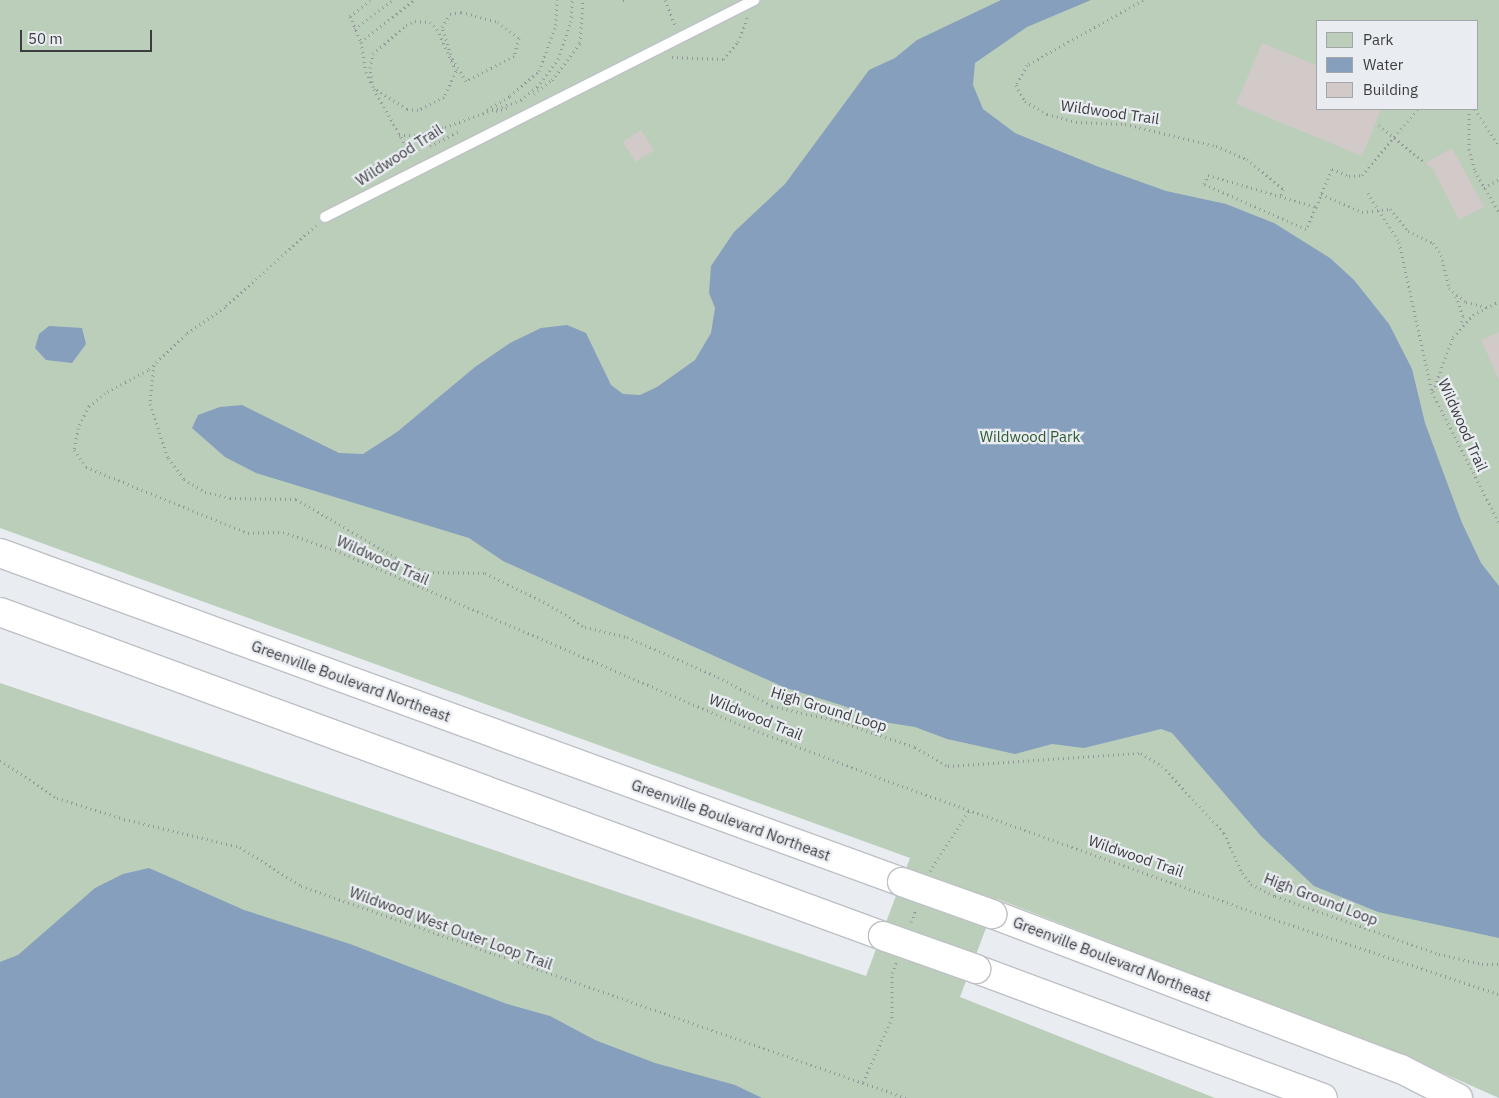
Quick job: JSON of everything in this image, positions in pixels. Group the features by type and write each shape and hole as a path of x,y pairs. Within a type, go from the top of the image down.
{"highway":[{"name":"Greenville Boulevard Northeast","path":"0,553 992,914 1401,1069 1458,1098"},
{"path":"0,612 1323,1098"}],"lane":[{"path":"325,217 677,41 754,0"}],"path":[{"path":"370,0 350,16 361,42 366,72 399,135 418,135 521,100 538,87 558,60 571,22 572,0"},
{"path":"355,29 393,0"},
{"path":"361,42 414,0"},
{"path":"480,114 510,96 539,71 556,25 557,0"},
{"path":"480,114 512,107 552,80 580,43 583,0"},
{"path":"665,0 677,29 677,41"},
{"name":"Wildwood Trail","path":"1143,0 1027,66 1016,85 1025,101 1047,114 1076,122 1125,124 1160,130 1216,146 1247,159 1283,188 1281,196"},
{"path":"663,55 698,60 723,59 738,42 750,11"},
{"path":"373,87 373,54 406,25 415,21 430,22 437,29 452,59 466,81 514,56 519,38 498,22 461,12 450,14 442,27 452,59 456,71 454,81 444,97 418,110 407,109 373,87"},
{"path":"1316,207 1208,175 1204,184 1306,229 1316,207 1332,169 1349,176 1362,174 1417,110"},
{"path":"1469,110 1469,149 1484,188 1499,212"},
{"path":"1475,110 1499,146"},
{"path":"1379,125 1425,163"},
{"name":"Wildwood Trail","path":"422,152 468,129"},
{"name":"Wildwood Trail","path":"399,135 413,156 404,163"},
{"path":"1484,188 1499,179"},
{"name":"Wildwood Trail","path":"1368,193 1399,242 1432,392 1499,523"},
{"path":"1321,194 1362,212 1390,209 1408,231 1433,243 1441,255 1449,288 1466,302 1486,307"},
{"name":"Wildwood Trail","path":"325,217 225,307 186,334 154,365 89,406 78,428 74,450 86,467 248,533 283,532 335,550 744,726 897,784 1279,922 1499,994"},
{"path":"1456,294 1463,316 1460,328"},
{"path":"1432,392 1453,337 1460,328 1486,307 1499,301"},
{"name":"High Ground Loop","path":"154,365 150,404 168,458 184,479 204,492 230,498 296,499 409,565 428,572 486,573 548,604 584,626 627,637 718,677 772,706 838,721 915,747 948,766 1141,754 1162,766 1224,833 1242,873 1251,884 1275,896 1439,954 1482,964 1499,964"},
{"name":"Wildwood West Outer Loop Trail","path":"0,760 57,798 124,819 240,847 301,886 906,1098"}],"green space":[{"name":"Wildwood Park","path":"0,0 1499,0 1499,1098 1411,1059 997,899 960,997 1215,1098 0,1098 0,683 866,976 910,858 0,528"}],"water":[{"path":"1001,0 1091,0 1027,27 975,63 973,85 983,109 1015,133 1099,167 1166,191 1226,204 1274,223 1330,258 1354,280 1389,324 1412,369 1425,423 1462,523 1481,563 1499,586 1499,938 1378,912 1314,886 1261,836 1172,733 1161,729 1084,748 1052,744 1015,754 947,739 915,727 877,721 844,706 786,688 503,561 469,538 256,473 225,457 192,428 198,415 220,407 242,405 339,453 363,454 397,432 475,367 510,343 541,328 567,325 586,333 611,385 623,394 640,395 657,387 695,360 711,333 715,308 709,293 711,266 734,232 785,184 869,70 895,58 917,40"},
{"path":"49,326 82,328 86,344 72,363 46,360 35,348 39,334"},
{"path":"149,868 244,910 350,944 507,1004 550,1016 595,1040 655,1063 735,1085 762,1098 0,1098 0,962 18,955 95,888 123,874"}],"building":[{"path":"1262,43 1316,65 1316,110 1381,110 1362,156 1236,104"},
{"path":"641,130 654,150 636,162 623,142"},
{"path":"1452,148 1484,207 1459,220 1433,169 1425,163"},
{"path":"1499,332 1499,380 1481,340"}]}
